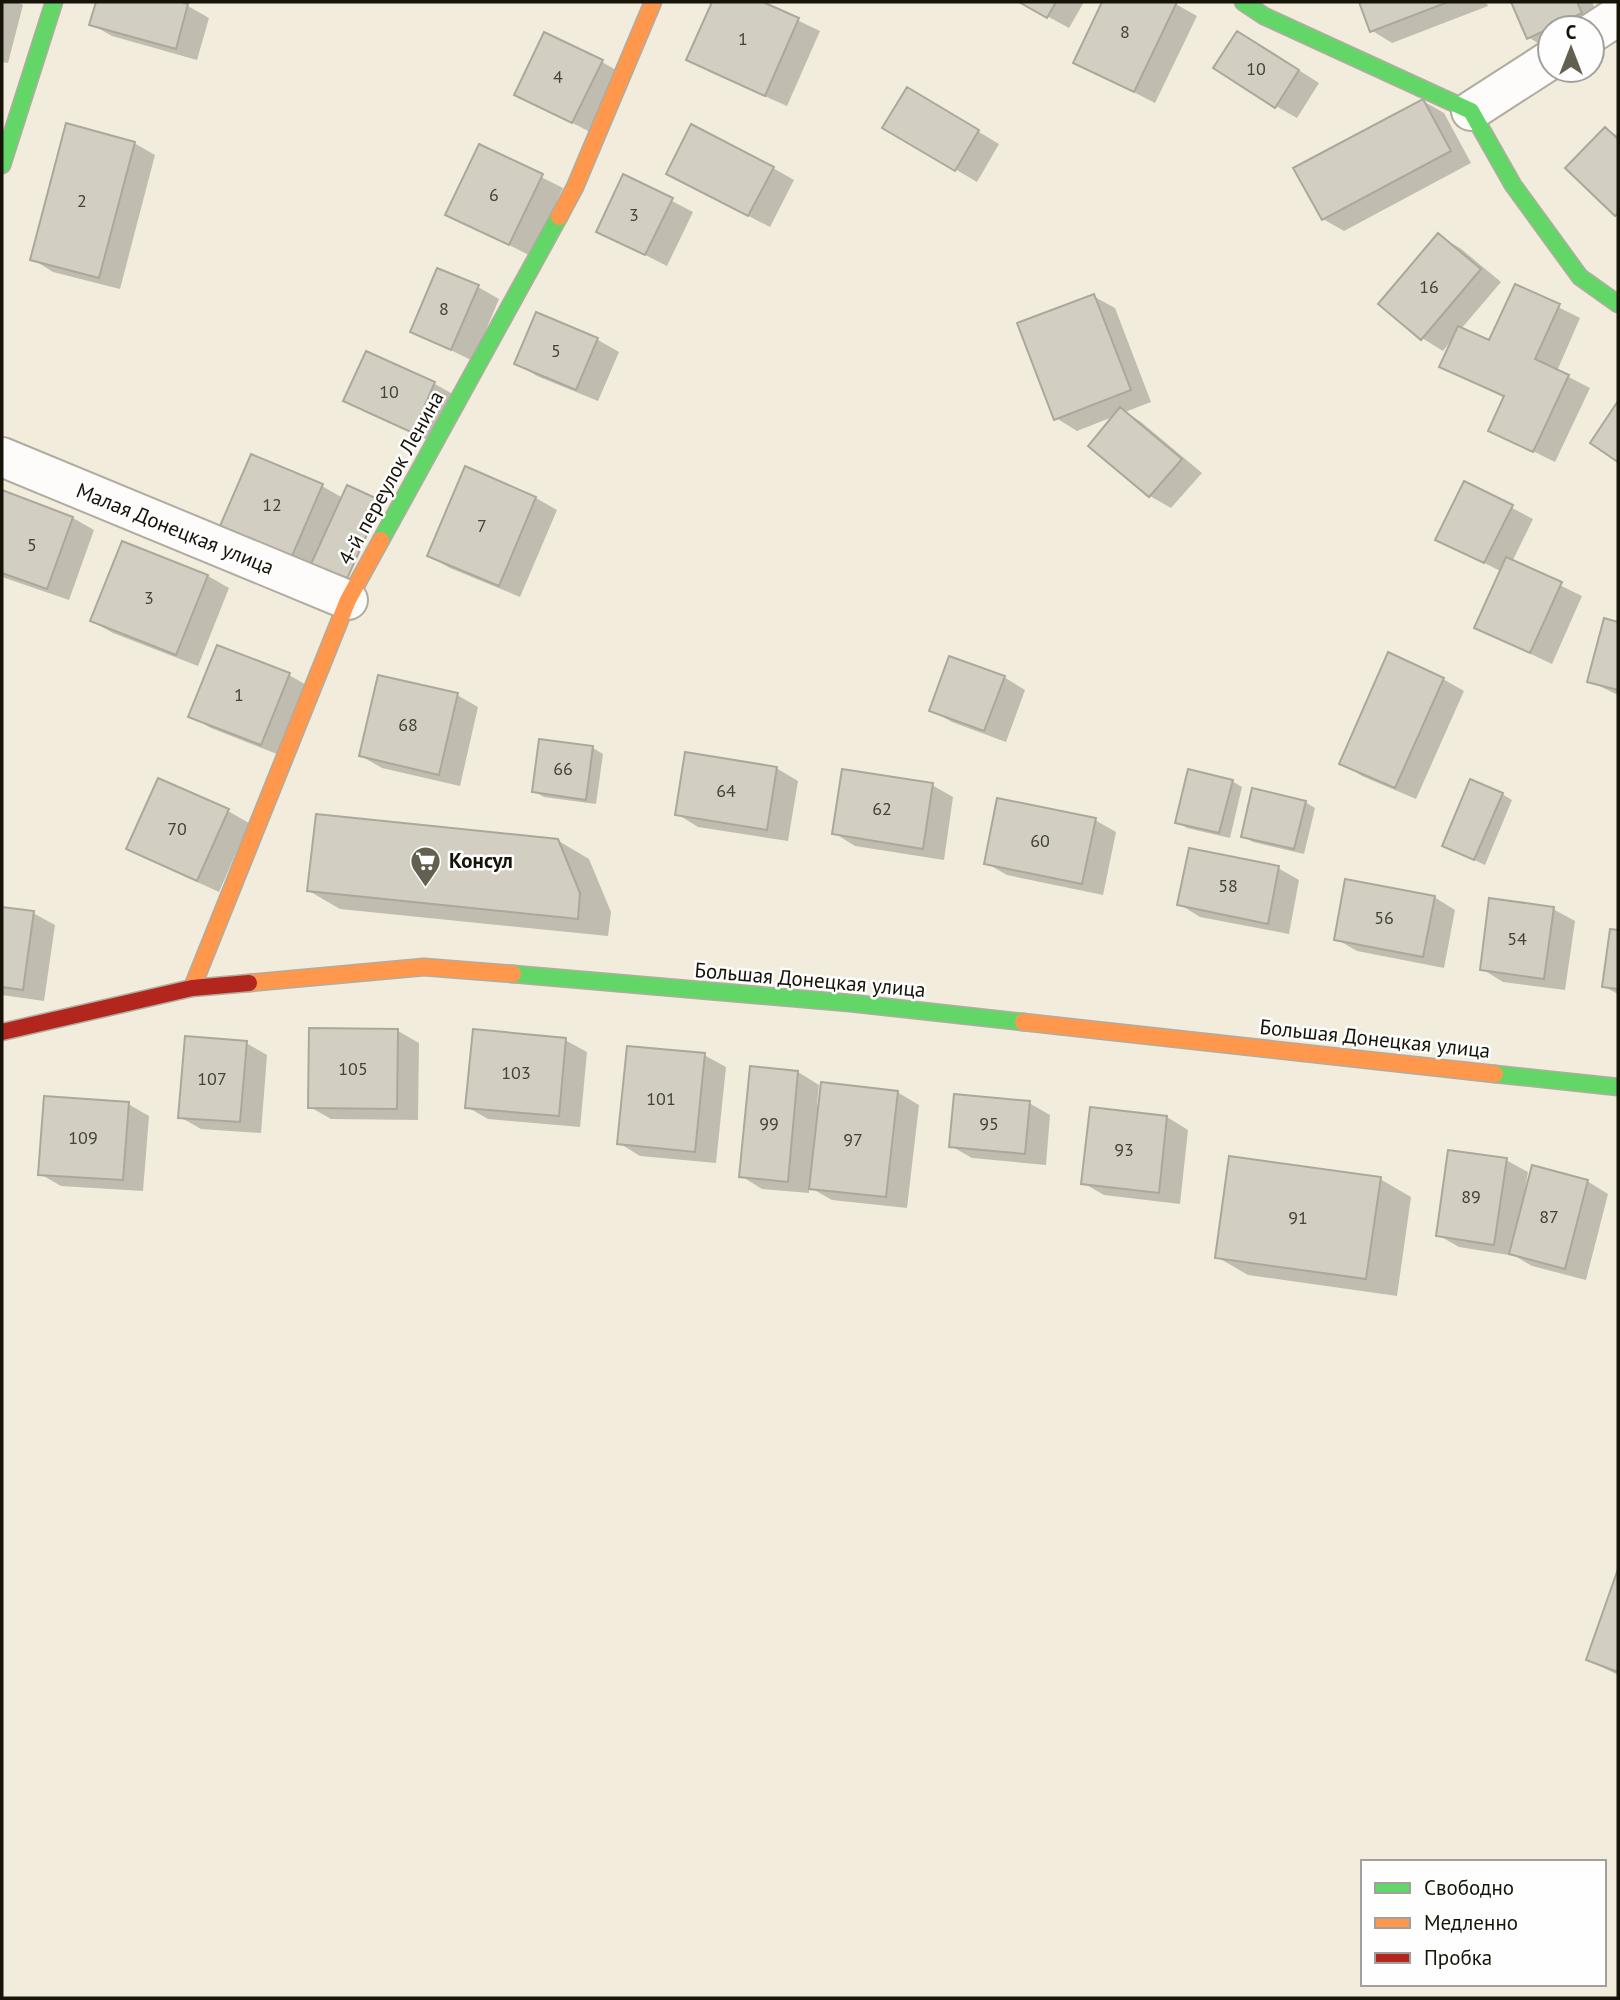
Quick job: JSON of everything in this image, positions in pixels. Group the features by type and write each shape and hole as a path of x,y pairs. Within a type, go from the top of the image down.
{"street":[{"path":"2,165 54,2"},
{"name":"4-й переулок Ленина","path":"191,988 348,600 575,187 653,2"},
{"path":"1243,2 1264,16 1471,111 1513,185 1580,277 1618,304"},
{"path":"1471,111 1536,69"},
{"name":"Малая Донецкая улица","path":"2,457 348,600"},
{"name":"Большая Донецкая улица","path":"2,1032 191,988 424,967 850,1003 1618,1087"}],"building":[{"path":"96,2 188,4 176,49 89,25"},
{"path":"712,2 763,2 799,18 765,96 686,60"},
{"path":"1019,2 1056,2 1047,18"},
{"path":"1102,2 1177,2 1134,92 1073,63"},
{"path":"1359,2 1448,2 1370,32"},
{"path":"1511,2 1577,2 1582,13 1580,14 1536,14 1536,35 1527,39"},
{"path":"1237,31 1299,70 1275,108 1213,68"},
{"path":"544,32 603,60 572,123 514,95"},
{"path":"907,87 979,130 955,171 882,128"},
{"path":"1423,99 1451,151 1322,220 1293,168"},
{"path":"66,123 135,142 99,278 30,260"},
{"path":"691,124 774,167 748,216 666,174"},
{"path":"1605,127 1618,139 1618,213 1615,216 1565,168"},
{"path":"479,144 543,174 509,245 445,215"},
{"path":"623,174 673,198 645,255 596,232"},
{"path":"1438,233 1481,269 1421,340 1378,304"},
{"path":"437,268 479,285 451,350 410,332"},
{"path":"1515,284 1560,304 1535,359 1569,375 1533,452 1488,431 1504,396 1439,367 1458,326 1489,340"},
{"path":"1094,294 1131,390 1054,420 1017,323"},
{"path":"536,312 598,338 576,390 514,364"},
{"path":"366,351 435,382 413,433 343,401"},
{"path":"1618,401 1618,462 1590,443"},
{"path":"1120,407 1182,459 1149,497 1088,446"},
{"path":"251,454 323,484 292,556 220,526"},
{"path":"465,466 536,497 499,586 427,556"},
{"path":"1464,481 1513,505 1484,563 1435,540"},
{"path":"347,485 382,501 346,581 311,564"},
{"path":"2,490 73,517 47,589 2,573"},
{"path":"122,541 208,575 176,655 90,621"},
{"path":"1506,557 1562,582 1530,653 1474,628"},
{"path":"1604,618 1618,622 1618,690 1587,682"},
{"path":"217,645 290,673 261,745 188,717"},
{"path":"1388,652 1444,678 1395,788 1339,764"},
{"path":"949,656 1005,676 984,731 929,711"},
{"path":"378,675 458,693 439,775 359,756"},
{"path":"539,739 593,746 586,800 532,792"},
{"path":"685,752 777,767 767,830 675,815"},
{"path":"842,769 933,783 923,849 832,834"},
{"path":"1188,769 1233,780 1219,833 1175,823"},
{"path":"158,778 229,809 197,881 126,849"},
{"path":"1470,779 1503,793 1474,860 1442,846"},
{"path":"1252,788 1306,801 1294,849 1241,837"},
{"path":"997,798 1096,818 1082,884 984,864"},
{"path":"316,814 558,839 580,893 578,919 307,891"},
{"path":"1189,848 1279,866 1268,924 1177,905"},
{"path":"1345,879 1435,896 1423,957 1334,940"},
{"path":"1489,898 1554,907 1544,979 1480,970"},
{"path":"2,907 34,911 23,990 2,987"},
{"path":"1610,929 1618,930 1618,989 1602,987"},
{"path":"309,1028 398,1029 397,1109 308,1108"},
{"path":"473,1029 566,1038 559,1116 465,1108"},
{"path":"185,1036 247,1041 240,1122 178,1118"},
{"path":"627,1046 705,1053 695,1152 617,1144"},
{"path":"750,1066 798,1071 788,1182 739,1177"},
{"path":"821,1082 898,1091 886,1197 809,1189"},
{"path":"954,1094 1030,1101 1025,1154 949,1147"},
{"path":"44,1096 129,1102 123,1180 38,1175"},
{"path":"1090,1107 1167,1116 1159,1193 1081,1184"},
{"path":"1448,1150 1507,1158 1494,1245 1436,1236"},
{"path":"1229,1156 1381,1177 1366,1279 1215,1258"},
{"path":"1532,1165 1588,1180 1565,1269 1509,1254"},
{"path":"1618,1569 1618,1672 1586,1660"}],"traffic: fast":[{"path":"2,165 54,2"},
{"path":"1243,2 1264,16 1471,111 1513,185 1580,277 1618,304"},
{"path":"381,540 559,217"},
{"path":"513,974 850,1003 1023,1022"},
{"path":"1495,1074 1618,1087"}],"traffic: slow":[{"path":"559,217 575,187 653,2"},
{"path":"192,988 348,600 381,540"},
{"path":"249,983 424,967 513,974"},
{"path":"1023,1022 1495,1074"}],"traffic: jam":[{"path":"2,1032 192,988 249,983"}],"place":[{"name":"Консул","path":"426,888"}]}
